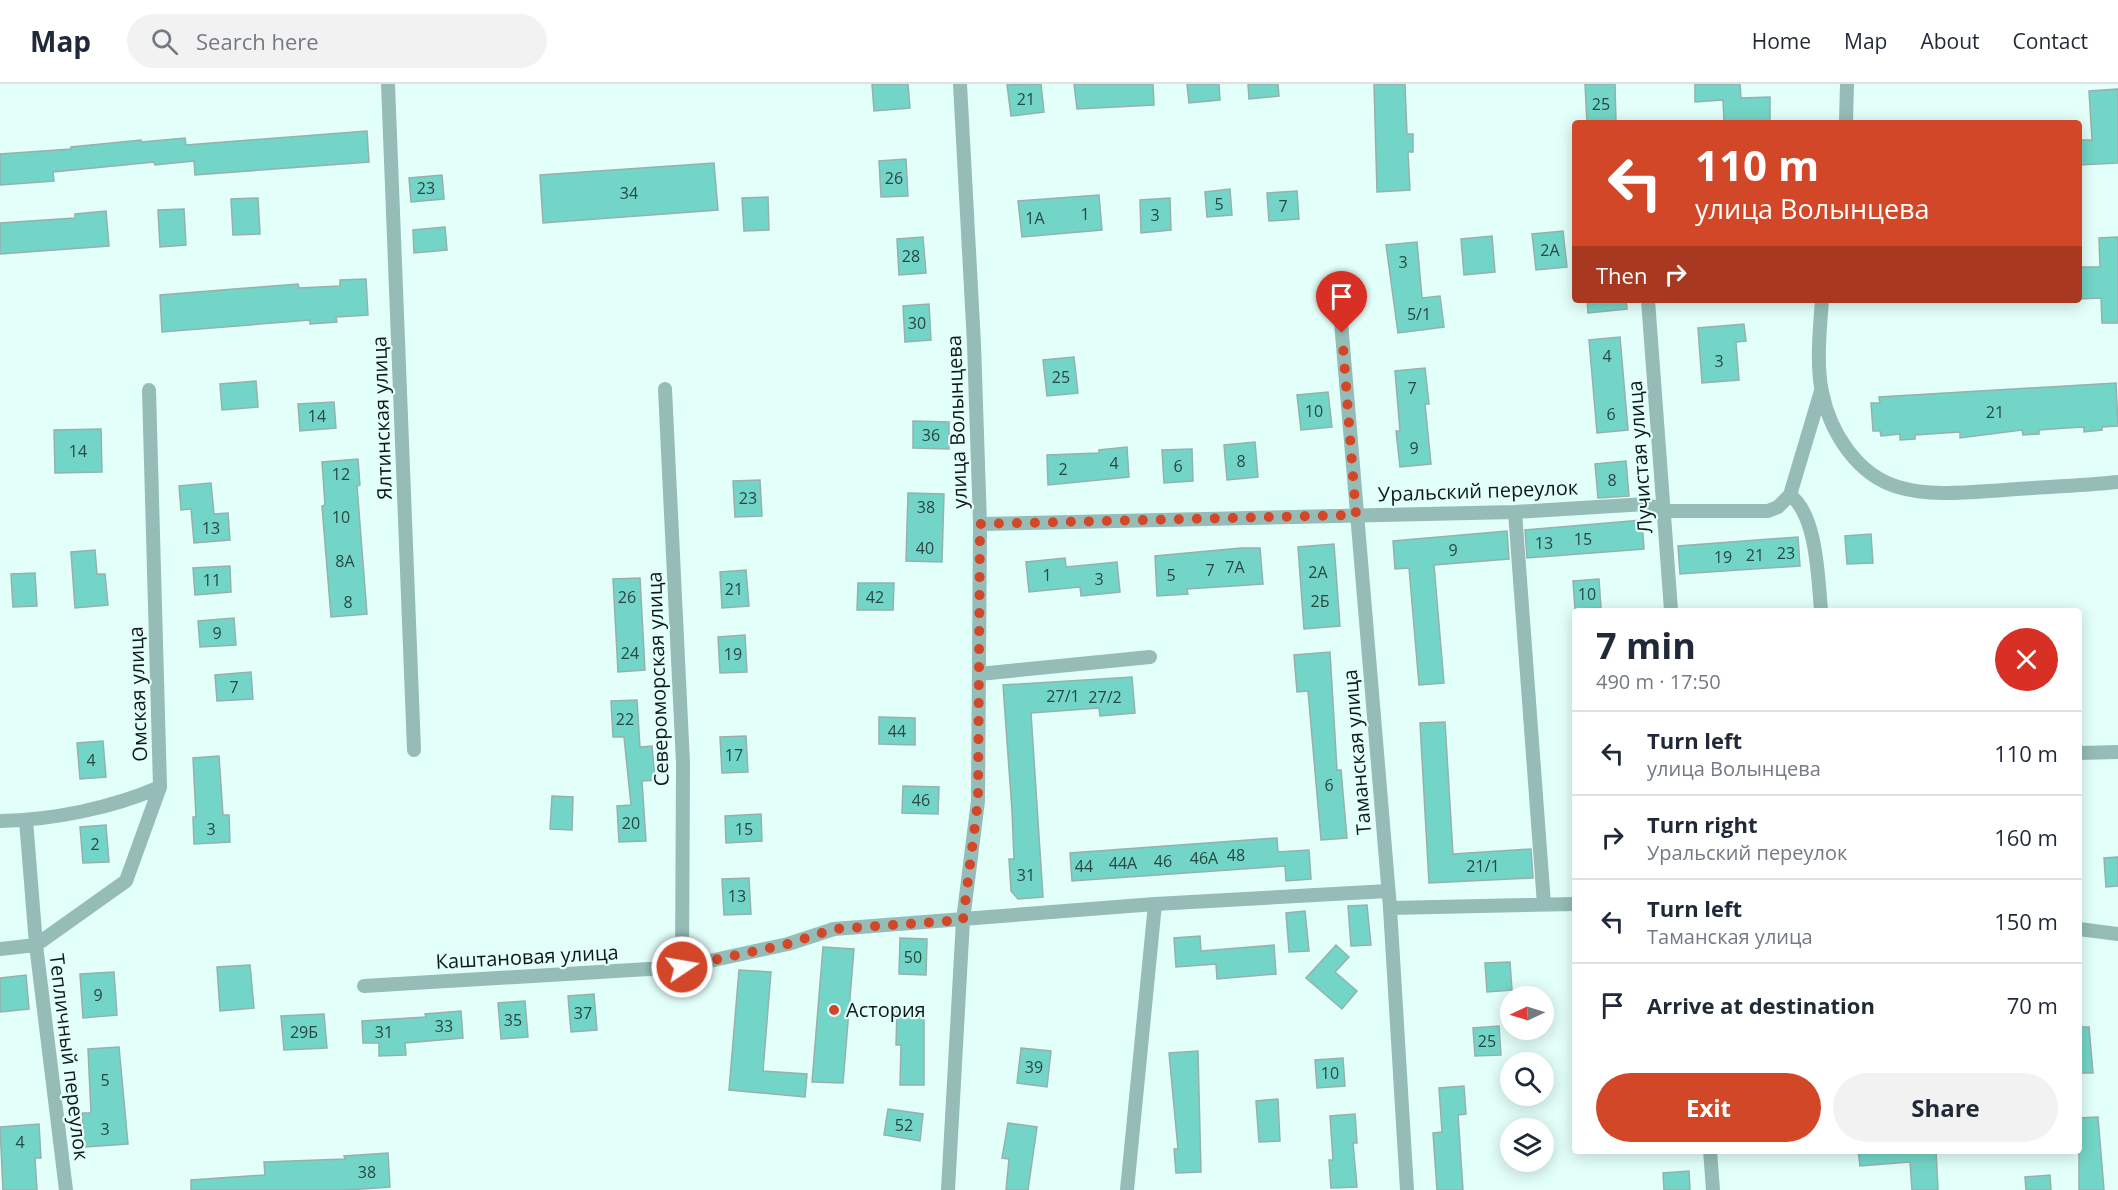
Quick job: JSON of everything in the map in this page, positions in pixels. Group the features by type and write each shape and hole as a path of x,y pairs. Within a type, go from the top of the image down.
{"street":[{"name":"Ялтинская улица","path":"388,84 414,750"},
{"name":"улица Волынцева","path":"948,1190 963,920 978,801 980,524 974,344 960,84"},
{"path":"1846,120 1848,84"},
{"name":"Лучистая улица","path":"1648,303 1671,608"},
{"path":"1821,608 1809,522 1802,506 1790,495 1821,391 1822,303"},
{"name":"Таманская улица","path":"1340,310 1390,908 1407,1190"},
{"name":"Североморская улица","path":"665,389 682,763 682,967"},
{"name":"Омская улица","path":"36,945 126,881 160,787 149,390"},
{"path":"1821,391 1833,426 1852,456 1871,475 1899,488 1966,492 2118,482"},
{"name":"Уральский переулок","path":"980,524 1515,512 1646,504 1664,511 1768,511 1778,507 1790,495"},
{"path":"1515,512 1544,904"},
{"path":"979,674 1150,657"},
{"path":"2082,753 2118,752"},
{"path":"0,821 26,820 128,801 160,787"},
{"name":"Тепличный переулок","path":"26,820 36,945 66,1190"},
{"name":"Каштановая улица","path":"364,986 682,967 788,944 834,929 1155,904 1388,891"},
{"path":"1127,1190 1155,904"},
{"path":"1390,908 1572,904"},
{"path":"2082,929 2118,934"},
{"path":"0,949 36,945"},
{"path":"1710,1154 1713,1190"}],"building":[{"path":"872,84 908,84 910,108 874,111"},
{"path":"1041,84 1044,112 1011,116 1007,85"},
{"path":"1074,84 1153,84 1154,105 1077,109"},
{"path":"1187,84 1219,84 1220,100 1189,103"},
{"path":"1248,84 1278,84 1279,96 1249,99"},
{"path":"1374,84 1405,84 1407,134 1413,134 1413,152 1408,152 1410,190 1377,192"},
{"path":"1585,84 1615,84 1616,120 1587,120"},
{"path":"1695,84 1740,84 1741,98 1770,97 1770,120 1724,120 1723,100 1695,102"},
{"path":"2118,89 2118,163 2082,165 2082,140 2092,140 2089,91"},
{"path":"367,131 369,162 195,175 194,161 155,165 154,162 53,172 54,181 0,185 0,154 71,149 71,147 141,140 141,142 185,138 186,145"},
{"path":"906,159 908,196 881,197 879,161"},
{"path":"714,163 718,210 543,223 540,175"},
{"path":"442,175 444,199 411,202 409,178"},
{"path":"1230,189 1232,215 1207,217 1205,192"},
{"path":"1297,191 1299,219 1269,221 1267,193"},
{"path":"1099,195 1102,230 1022,237 1018,201"},
{"path":"768,197 769,230 744,231 742,198"},
{"path":"258,198 260,234 233,235 231,199"},
{"path":"1170,198 1171,230 1141,233 1140,200"},
{"path":"184,209 186,245 160,247 158,210"},
{"path":"106,211 109,246 0,254 0,223 75,218 75,214"},
{"path":"445,227 447,250 414,253 413,230"},
{"path":"1563,231 1567,267 1536,270 1532,234"},
{"path":"1492,236 1495,272 1464,275 1461,239"},
{"path":"923,237 926,273 899,275 897,239"},
{"path":"2118,237 2118,323 2102,323 2101,298 2082,299 2082,267 2100,267 2099,238"},
{"path":"1417,242 1422,298 1440,296 1444,327 1398,333 1386,245"},
{"path":"366,279 368,315 336,317 337,322 310,324 310,320 162,332 160,295 298,284 299,288 340,286 340,280"},
{"path":"1587,303 1626,303 1627,309 1588,313"},
{"path":"929,304 931,340 905,342 903,306"},
{"path":"1744,324 1746,341 1736,342 1739,380 1702,383 1698,328"},
{"path":"1620,337 1628,430 1597,433 1589,340"},
{"path":"1074,357 1078,393 1047,396 1043,360"},
{"path":"1425,368 1429,404 1425,404 1431,464 1400,467 1396,431 1400,431 1395,371"},
{"path":"256,381 258,407 222,410 220,384"},
{"path":"2116,383 2118,426 2102,427 2102,430 2084,432 2084,427 2067,428 2039,430 2039,434 2023,435 2022,430 1960,438 1960,432 1915,435 1915,439 1900,440 1900,434 1881,436 1880,431 1873,431 1871,403 1880,403 1879,397"},
{"path":"1328,392 1332,427 1301,430 1297,395"},
{"path":"334,402 336,428 300,431 298,404"},
{"path":"913,421 949,422 949,449 913,448"},
{"path":"101,429 102,472 55,473 54,430"},
{"path":"1255,442 1258,477 1227,480 1224,445"},
{"path":"1127,447 1129,477 1048,485 1047,455 1099,453 1099,450"},
{"path":"1192,449 1193,481 1164,483 1162,450"},
{"path":"358,459 360,485 357,486 367,614 331,617 322,506 325,505 322,462"},
{"path":"1626,461 1629,496 1598,498 1595,464"},
{"path":"760,480 762,516 735,517 733,481"},
{"path":"211,483 214,514 228,513 230,540 194,543 191,509 181,510 179,486"},
{"path":"908,493 944,494 942,562 906,561"},
{"path":"1642,520 1644,549 1527,558 1525,530"},
{"path":"1507,531 1509,559 1434,565 1444,683 1419,685 1409,568 1395,569 1393,541"},
{"path":"1871,534 1873,563 1847,564 1845,536"},
{"path":"1798,537 1800,566 1680,574 1678,546"},
{"path":"1334,544 1340,626 1304,629 1298,547"},
{"path":"1260,548 1263,584 1187,589 1188,594 1157,596 1155,556"},
{"path":"95,550 97,574 105,574 108,605 75,608 71,552"},
{"path":"1065,558 1066,567 1117,562 1120,592 1081,596 1080,587 1029,592 1026,562"},
{"path":"230,566 231,592 195,595 193,568"},
{"path":"746,570 749,606 722,608 720,572"},
{"path":"35,573 37,606 13,607 11,574"},
{"path":"640,578 645,670 618,672 613,579"},
{"path":"1599,579 1601,608 1575,608 1573,581"},
{"path":"858,583 894,583 893,610 857,610"},
{"path":"234,618 236,645 200,647 198,621"},
{"path":"745,635 747,672 720,673 718,637"},
{"path":"1330,652 1337,770 1341,770 1347,838 1321,840 1308,691 1297,692 1294,655"},
{"path":"251,672 253,699 217,701 215,675"},
{"path":"1132,677 1135,713 1100,716 1099,708 1031,713 1043,897 1018,899 1011,891 1009,859 1014,859 1003,685"},
{"path":"637,700 640,747 652,746 655,780 642,781 646,841 619,842 617,806 631,805 624,737 613,737 611,701"},
{"path":"879,717 915,718 915,745 879,744"},
{"path":"1445,722 1453,854 1531,849 1533,878 1429,883 1420,723"},
{"path":"746,736 748,772 722,773 720,737"},
{"path":"103,741 106,777 80,779 77,743"},
{"path":"219,756 223,815 229,815 230,842 194,844 193,817 196,817 193,758"},
{"path":"903,786 939,787 938,814 902,813"},
{"path":"552,796 573,797 572,830 550,829"},
{"path":"761,814 762,841 726,843 725,816"},
{"path":"106,825 109,862 83,863 80,827"},
{"path":"1277,838 1278,852 1309,850 1311,879 1286,881 1285,866 1072,881 1070,853"},
{"path":"2118,857 2118,886 2106,887 2104,858"},
{"path":"749,878 751,914 724,915 722,879"},
{"path":"1367,905 1371,945 1351,946 1348,906"},
{"path":"1305,911 1309,951 1289,952 1286,913"},
{"path":"1200,936 1201,951 1274,945 1276,974 1217,979 1216,964 1176,967 1174,938"},
{"path":"900,938 927,939 926,975 899,974"},
{"path":"1336,945 1349,957 1335,972 1357,991 1342,1009 1306,978"},
{"name":"Астория","path":"823,947 854,949 843,1083 812,1082"},
{"path":"1510,962 1512,986 1500,986 1500,991 1487,992 1485,963"},
{"path":"250,965 254,1008 220,1011 217,967"},
{"path":"739,970 771,972 763,1071 807,1074 805,1097 729,1090"},
{"path":"114,972 117,1015 83,1018 80,974"},
{"path":"26,975 29,1009 0,1012 0,978"},
{"path":"594,994 597,1030 571,1032 568,996"},
{"path":"525,1001 528,1037 501,1039 498,1003"},
{"path":"897,1009 924,1010 924,1085 900,1085 901,1045 896,1045"},
{"path":"461,1011 463,1038 405,1043 406,1055 379,1056 379,1043 363,1043 362,1021 426,1017 425,1014"},
{"path":"324,1014 327,1048 284,1050 281,1016"},
{"path":"1499,1026 1500,1055 1475,1056 1473,1028"},
{"path":"2082,1027 2089,1027 2093,1073 2082,1073"},
{"path":"119,1047 128,1144 85,1147 82,1113 91,1113 88,1049"},
{"path":"1021,1048 1051,1051 1047,1087 1017,1083"},
{"path":"1198,1051 1201,1172 1176,1173 1174,1149 1178,1149 1169,1053"},
{"path":"1343,1058 1345,1086 1317,1088 1315,1060"},
{"path":"1464,1086 1466,1114 1458,1115 1463,1190 1437,1190 1433,1133 1442,1132 1439,1088"},
{"path":"1278,1099 1280,1141 1259,1142 1256,1101"},
{"path":"888,1109 923,1114 920,1141 884,1135"},
{"path":"1355,1114 1357,1143 1353,1143 1357,1187 1331,1188 1329,1160 1333,1160 1330,1116"},
{"path":"2098,1117 2104,1190 2079,1190 2082,1118"},
{"path":"1008,1123 1037,1127 1028,1190 1006,1190 1009,1159 1002,1158"},
{"path":"39,1124 41,1158 35,1158 37,1190 3,1190 0,1127"},
{"path":"388,1153 390,1187 348,1190 191,1190 191,1180 265,1175 264,1162 345,1159 344,1156"},
{"path":"1858,1154 1936,1154 1938,1190 1912,1190 1910,1162 1860,1166"},
{"path":"1689,1171 1690,1190 1664,1190 1663,1173"},
{"path":"2050,1175 2051,1190 2026,1190 2025,1177"}],"place":[{"name":"Астория","path":"834,1010"}],"route":[{"path":"682,967 788,944 834,929 963,920 978,801 980,524 1356,515 1342,333"}]}
